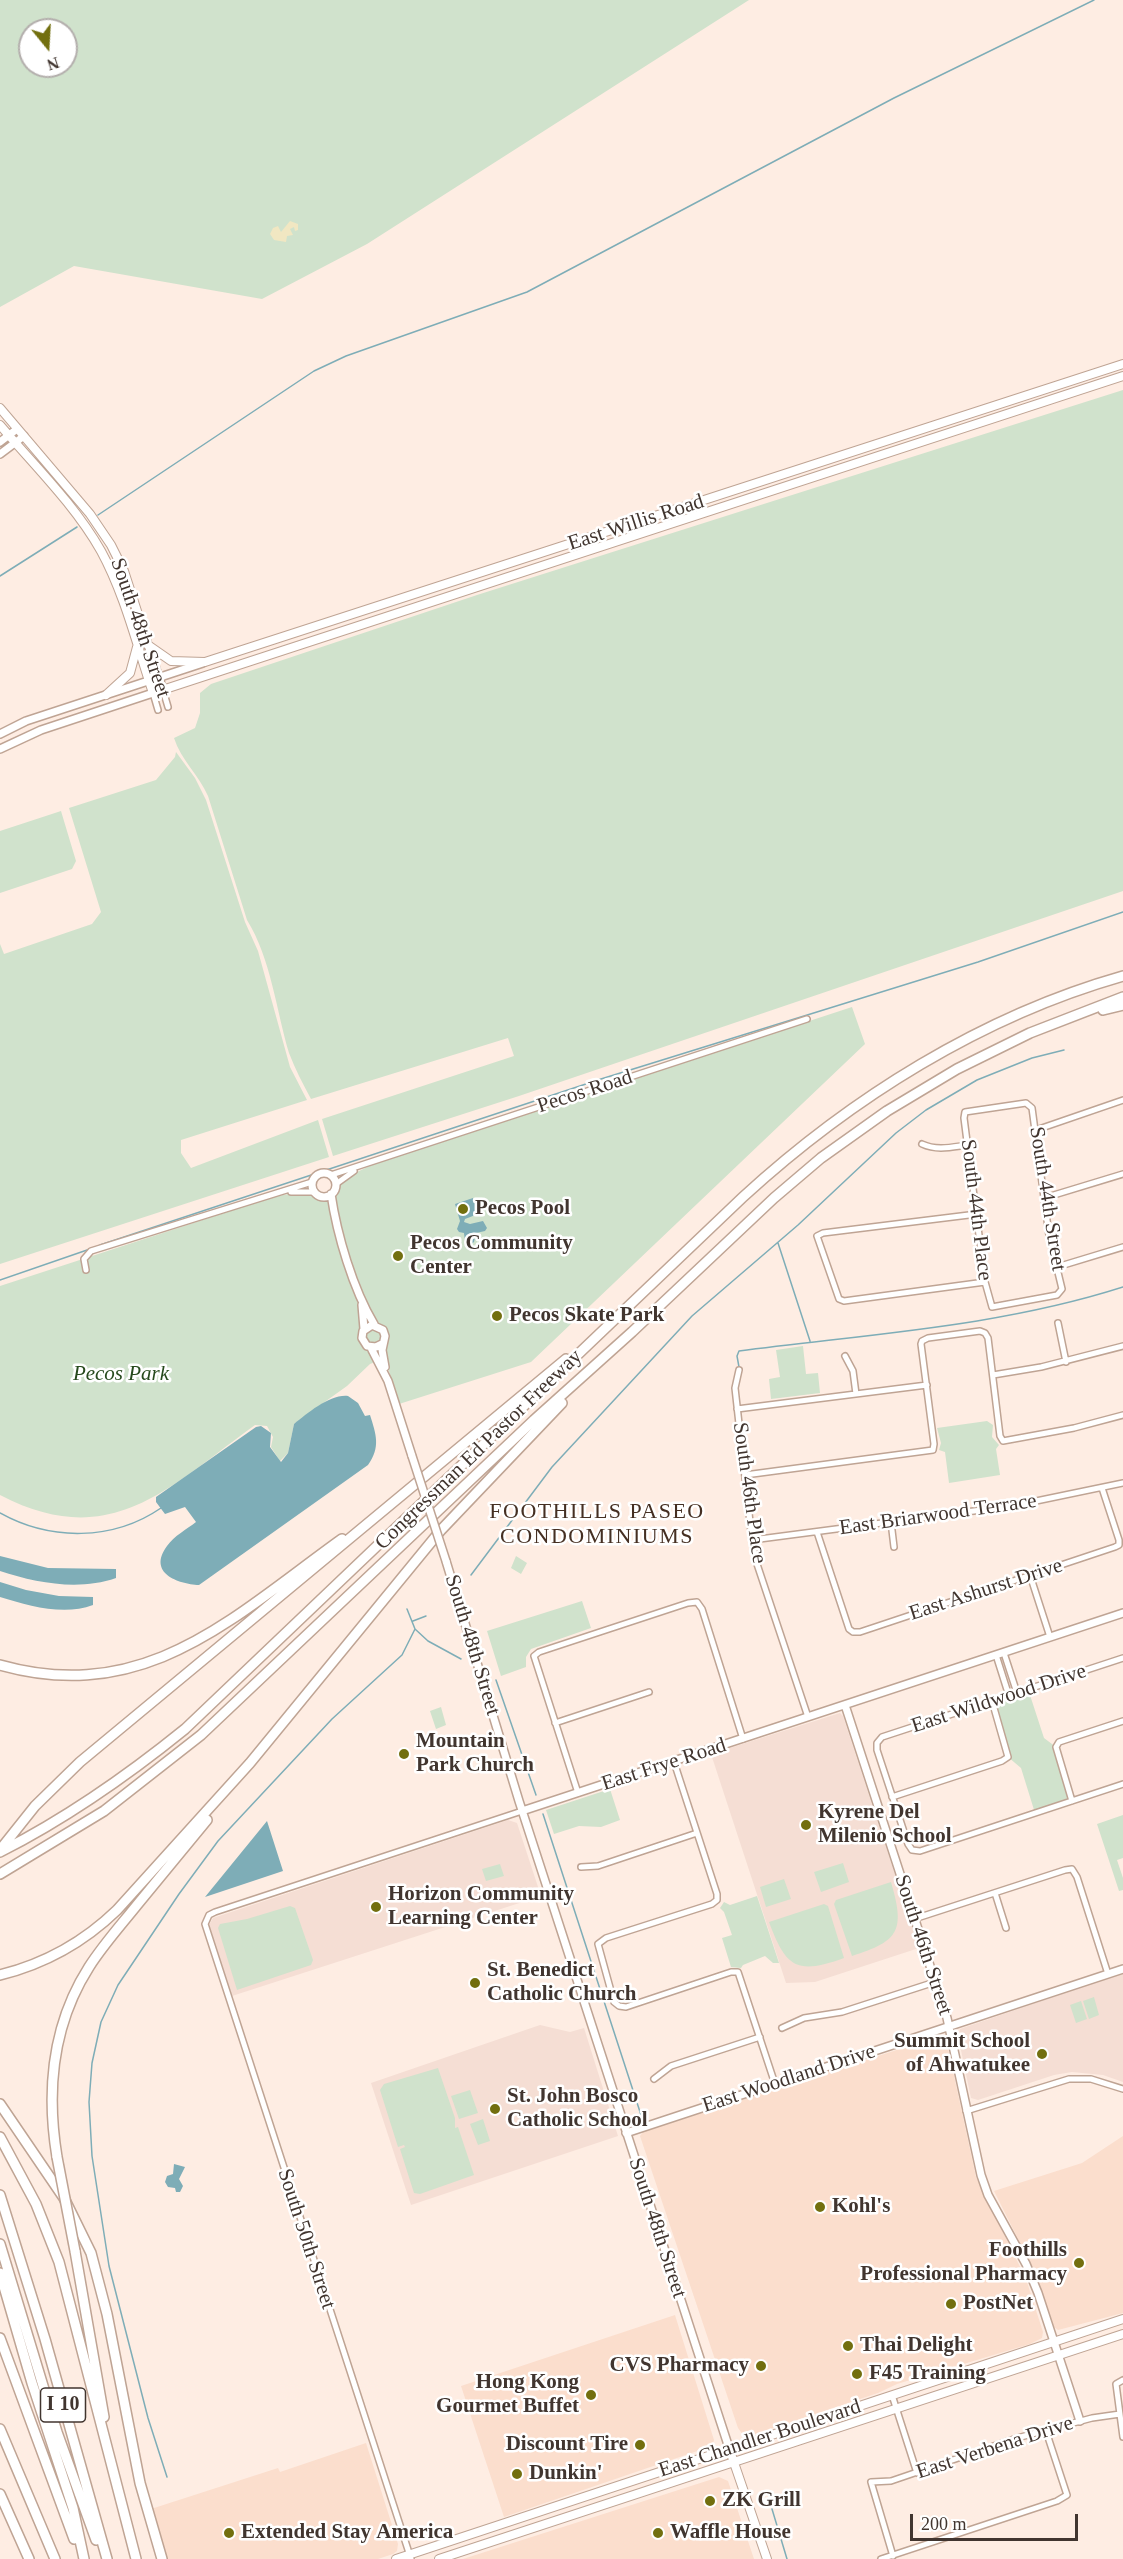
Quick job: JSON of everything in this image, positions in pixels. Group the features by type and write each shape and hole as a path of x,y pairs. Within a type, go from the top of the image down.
{"highway":[{"name":"Congressman Ed Pastor Freeway","path":"0,1851 52,1824 104,1791 185,1728 759,1183 806,1144 864,1101 926,1062 999,1024 1120,977"},
{"name":"Congressman Ed Pastor Freeway","path":"0,1874 104,1811 201,1735 534,1420 632,1332 774,1198 845,1140 939,1079 993,1050 1048,1025 1123,997"},
{"path":"1048,1025 1123,1005"},
{"path":"0,1851 47,1793 80,1762 617,1317"},
{"path":"0,1975 50,1957 103,1923 250,1763 448,1522 632,1332"},
{"path":"0,1665 42,1674 85,1675 126,1670 164,1658 216,1629 395,1500"},
{"path":"111,2458 57,2157 51,2109 53,2069 61,2029 75,1992 101,1949 231,1791 250,1763"},
{"path":"0,2104 64,2198 91,2253 105,2302 140,2483 162,2559"},
{"path":"2,2140 36,2204 56,2252 136,2559"},
{"name":"I 10","path":"0,2195 42,2329 105,2559"},
{"path":"0,2244 61,2442 85,2514 105,2559"},
{"path":"0,2272 30,2376 73,2508 83,2559"},
{"name":"I 10","path":"0,2338 83,2559"},
{"path":"0,2429 55,2559"},
{"path":"0,2442 22,2484"},
{"path":"0,2494 29,2559"}],"main road":[{"name":"East Willis Road","path":"205,662 1123,364"},
{"name":"East Willis Road","path":"153,693 1123,376"},
{"name":"South 48th Street","path":"0,408 90,514 111,545 124,571 148,645"},
{"name":"South 48th Street","path":"0,425 84,524 100,550 117,585 153,693"},
{"path":"712,498 716,508"},
{"path":"106,695 130,673 137,645"},
{"path":"148,645 171,661 205,662"},
{"name":"East Chandler Boulevard","path":"396,2559 410,2557 729,2448 1123,2319"},
{"name":"East Chandler Boulevard","path":"439,2559 1123,2334"},
{"name":"South 48th Street","path":"729,2448 767,2559"}],"street":[{"path":"0,442 17,429"},
{"path":"0,454 24,436"},
{"name":"South 48th Street","path":"148,645 168,707"},
{"name":"East Willis Road","path":"0,734 19,723 205,662"},
{"path":"0,749 41,730 153,693"},
{"name":"South 48th Street","path":"153,693 158,710"},
{"path":"37,717 41,730"},
{"name":"Pecos Road","path":"330,1175 807,1019"},
{"path":"1036,1130 1123,1100"},
{"name":"South 44th Street","path":"965,1112 1026,1103 1030,1105 1036,1130 1049,1235 1057,1267 1060,1293 1007,1306 992,1307"},
{"name":"South 44th Place","path":"965,1112 986,1282 992,1307"},
{"path":"922,1144 942,1149 968,1145"},
{"name":"Pecos Road","path":"336,1184 363,1165"},
{"path":"86,1270 84,1259 92,1251 312,1182 321,1173 330,1175 336,1184 332,1194 336,1222"},
{"path":"1044,1198 1123,1174"},
{"path":"312,1182 315,1192"},
{"path":"280,1192 315,1192 323,1197 336,1222 361,1299 375,1324 384,1332 385,1338 382,1344 371,1348 362,1340 364,1329 361,1299"},
{"path":"323,1197 332,1194"},
{"path":"977,1214 823,1233 817,1236 839,1299 844,1301 986,1282"},
{"path":"1057,1267 1123,1247"},
{"path":"1058,1323 1066,1362"},
{"path":"364,1329 375,1324"},
{"path":"745,1475 933,1449 922,1341 928,1338 980,1331 985,1333 1000,1436 1004,1441 1074,1428 1123,1415"},
{"name":"South 48th Street","path":"382,1344 388,1381 446,1561 522,1811 729,2448"},
{"path":"993,1376 1066,1362 1123,1346"},
{"name":"South 48th Street","path":"371,1348 388,1381"},
{"path":"845,1356 853,1371 856,1394"},
{"name":"South 46th Place","path":"740,1370 735,1388 756,1562 808,1717"},
{"path":"737,1409 927,1385"},
{"name":"East Briarwood Terrace","path":"752,1540 1012,1506 1123,1483"},
{"name":"East Ashurst Drive","path":"817,1532 849,1629 853,1632 1119,1545 1102,1488"},
{"path":"891,1522 894,1547"},
{"path":"1030,1575 1050,1637"},
{"path":"578,1793 534,1656 539,1652 688,1603 697,1602 702,1609 743,1739"},
{"name":"East Frye Road","path":"206,1919 216,1912 1123,1614"},
{"path":"1000,1654 1017,1693"},
{"path":"1000,1654 1009,1696"},
{"name":"East Wildwood Drive","path":"892,1797 877,1750 877,1743 882,1737 1123,1658"},
{"path":"1003,1675 1010,1673"},
{"path":"555,1723 649,1692"},
{"path":"992,1701 1008,1750 1008,1757 1002,1761 892,1797 912,1850 920,1851 1123,1784"},
{"name":"South 46th Street","path":"845,1705 949,2027 984,2184 1026,2264 1080,2421"},
{"path":"1072,1801 1056,1747 1059,1742 1123,1721"},
{"path":"674,1762 717,1900 712,1904 606,1938 598,1944 614,2002 626,2007 731,1972 738,1972 776,2084"},
{"path":"581,1867 598,1866 697,1833"},
{"path":"914,1919 1072,1869 1077,1877 1108,1974"},
{"path":"995,1893 1006,1928"},
{"name":"South 50th Street","path":"206,1919 209,1940 410,2557"},
{"name":"East Woodland Drive","path":"627,2133 1123,1969"},
{"path":"782,2028 804,2018 842,2012 935,1982"},
{"path":"654,2079 671,2066 760,2037"},
{"path":"966,2111 1059,2080 1080,2078 1108,2083 1123,2089"},
{"path":"1123,2380 1116,2384 1123,2437"},
{"path":"892,2395 917,2473"},
{"name":"East Verbena Drive","path":"893,2556 871,2482 891,2481 1006,2441 1080,2421 1120,2414"},
{"path":"881,2559 1058,2501 1067,2495 1046,2431"}],"shaded area":[{"name":"Kyrene Del Milenio School","path":"840,1713 843,1716 919,1948 815,1982 786,1983 711,1754"},
{"name":"Horizon Community Learning Center","path":"508,1820 517,1823 541,1896 232,1996 209,1925 213,1918"},
{"name":"Summit School of Ahwatukee","path":"1123,1973 1123,2082 1103,2075 1072,2072 1054,2075 978,2100 971,2098 958,2036 960,2029"},
{"name":"St. John Bosco Catholic School","path":"540,2025 570,2032 584,2028 618,2136 411,2205 371,2083"},
{"path":"943,2035 946,2039 976,2177 1026,2279 1043,2332 1042,2338 1030,2344 897,2384 878,2393 749,2436 743,2435 738,2428 640,2136 643,2132"},
{"path":"1123,2136 1123,2313 1058,2330 1054,2327 1036,2275 994,2191 1082,2163"},
{"path":"675,2315 714,2440 712,2446 504,2517 461,2386"},
{"path":"366,2443 398,2544 397,2551 393,2554 378,2559 165,2559 151,2509 278,2468 280,2472"},
{"path":"719,2477 728,2481 754,2559 463,2559"}],"green space":[{"path":"0,0 749,0 367,244 262,299 74,266 0,307"},
{"path":"1123,390 1123,891 519,1096 333,1156 322,1119 514,1056 508,1038 311,1099 289,1053 262,951 247,920 208,796 174,738 195,728 200,713 200,693 211,684 477,595"},
{"path":"176,752 195,778 206,800 245,922 258,951 290,1067 307,1100 181,1140 181,1153 191,1168 318,1120 329,1157 0,1264 0,944 4,954 92,924 101,912 69,808 156,780 175,757"},
{"path":"61,811 76,861 72,869 0,893 0,831"},
{"name":"Pecos Park","path":"852,1007 865,1044 531,1362 399,1404 385,1358 370,1364 347,1386 294,1424 288,1453 280,1461 271,1447 273,1437 267,1426 255,1425 166,1490 137,1505 107,1515 75,1517 39,1511 0,1495 0,1286 267,1199 299,1193 316,1197 337,1190 350,1176 384,1160"},
{"path":"803,1346 806,1374 818,1373 820,1393 771,1399 769,1379 780,1377 776,1350"},
{"path":"987,1421 993,1425 992,1437 999,1445 996,1449 1000,1475 949,1483 945,1452 939,1450 941,1443 937,1428"},
{"path":"516,1556 527,1563 521,1574 511,1568"},
{"path":"582,1601 591,1628 531,1649 526,1657 526,1667 501,1676 487,1631"},
{"path":"1028,1689 1044,1738 1056,1747 1072,1801 1035,1813 1021,1768 1008,1757 992,1701"},
{"path":"441,1707 446,1725 436,1729 430,1711"},
{"path":"610,1789 620,1820 601,1827 579,1826 554,1834 546,1810"},
{"path":"1123,1815 1123,1858 1117,1860 1123,1878 1123,1890 1119,1891 1097,1824"},
{"path":"843,1863 849,1882 821,1892 814,1872"},
{"path":"500,1864 504,1876 486,1881 482,1869"},
{"path":"784,1879 791,1899 766,1907 760,1887"},
{"path":"891,1882 898,1912 895,1931 880,1945 852,1956 834,1904 836,1900"},
{"path":"757,1896 779,1963 773,1963 765,1956 741,1968 731,1967 722,1938 732,1935 724,1912 720,1908 724,1902 730,1905"},
{"path":"824,1904 828,1906 844,1958 815,1966 795,1964 781,1949 769,1922"},
{"path":"290,1906 295,1908 313,1960 311,1965 237,1990 218,1928 220,1924 247,1919"},
{"path":"1094,1997 1099,2015 1089,2019 1083,2001"},
{"path":"1081,2001 1087,2019 1076,2023 1070,2005"},
{"path":"438,2068 455,2118 455,2128 458,2127 474,2175 420,2194 414,2193 400,2149 405,2147 404,2145 398,2147 380,2090 384,2084"},
{"path":"470,2090 478,2113 459,2119 451,2096"},
{"path":"483,2119 490,2141 478,2145 470,2124"}],"sand":[{"path":"290,221 298,224 298,230 295,231 294,227 290,229 293,235 287,236 286,242 274,240 270,234 273,228 278,226 281,232"}],"water":[{"path":"473,1198 478,1214 465,1219 464,1222 470,1224 483,1221 487,1228 485,1231 476,1233 474,1242 470,1245 465,1242 464,1233 457,1229 460,1221 455,1204"},
{"path":"348,1396 358,1403 365,1416 370,1415 374,1428 376,1446 368,1465 199,1585 174,1579 163,1570 162,1555 167,1546 196,1522 185,1507 165,1514 156,1502 156,1497 256,1427 261,1426 271,1433 270,1447 281,1462 288,1453 294,1424 327,1401"},
{"path":"0,1556 48,1568 116,1569 116,1578 73,1585 43,1582 0,1571"},
{"path":"0,1582 59,1596 93,1597 93,1605 58,1610 23,1604 0,1597"},
{"path":"267,1821 283,1871 205,1897"},
{"path":"174,2164 185,2167 179,2179 183,2186 180,2192 168,2187 165,2182 167,2176 173,2174"}],"waterway":[{"path":"98,515 314,371 346,356 527,292 894,98 1094,0"},
{"path":"0,576 77,527"},
{"path":"100,1245 601,1079 978,962 1123,912"},
{"path":"471,1575 552,1467 692,1316 798,1225 896,1133 926,1110 977,1080 1032,1058 1064,1050"},
{"path":"778,1243 810,1341"},
{"path":"0,1280 90,1249"},
{"path":"739,1367 737,1356 739,1351 981,1320 1076,1301 1123,1287"},
{"path":"0,1513 40,1529 81,1533 123,1527 161,1508"},
{"path":"167,2477 148,2418 109,2266 92,2156 89,2102 92,2063 101,2022 118,1985 179,1894 218,1841 332,1719 402,1655 415,1629 407,1609"},
{"path":"413,1621 426,1616"},
{"path":"415,1629 428,1641 461,1659"},
{"path":"496,1680 536,1795"},
{"path":"543,1814 642,2118"},
{"path":"772,2509 787,2559"}],"place":[{"name":"Pecos Pool","path":"463,1209"},
{"name":"Pecos Community Center","path":"398,1256"},
{"name":"Pecos Skate Park","path":"497,1316"},
{"name":"Mountain Park Church","path":"404,1754"},
{"name":"Kyrene Del Milenio School","path":"806,1825"},
{"name":"Horizon Community Learning Center","path":"376,1907"},
{"name":"St. Benedict Catholic Church","path":"475,1983"},
{"name":"Summit School of Ahwatukee","path":"1042,2054"},
{"name":"St. John Bosco Catholic School","path":"495,2109"},
{"name":"Kohl's","path":"820,2207"},
{"name":"Foothills Professional Pharmacy","path":"1079,2263"},
{"name":"PostNet","path":"951,2304"},
{"name":"Thai Delight","path":"848,2346"},
{"name":"CVS Pharmacy","path":"761,2366"},
{"name":"F45 Training","path":"857,2374"},
{"name":"Hong Kong Gourmet Buffet","path":"591,2395"},
{"name":"Discount Tire","path":"640,2445"},
{"name":"Dunkin'","path":"517,2474"},
{"name":"ZK Grill","path":"710,2501"},
{"name":"Extended Stay America","path":"229,2533"},
{"name":"Waffle House","path":"658,2533"}],"district":[{"name":"FOOTHILLS PASEO CONDOMINIUMS","path":"597,1524"}]}
